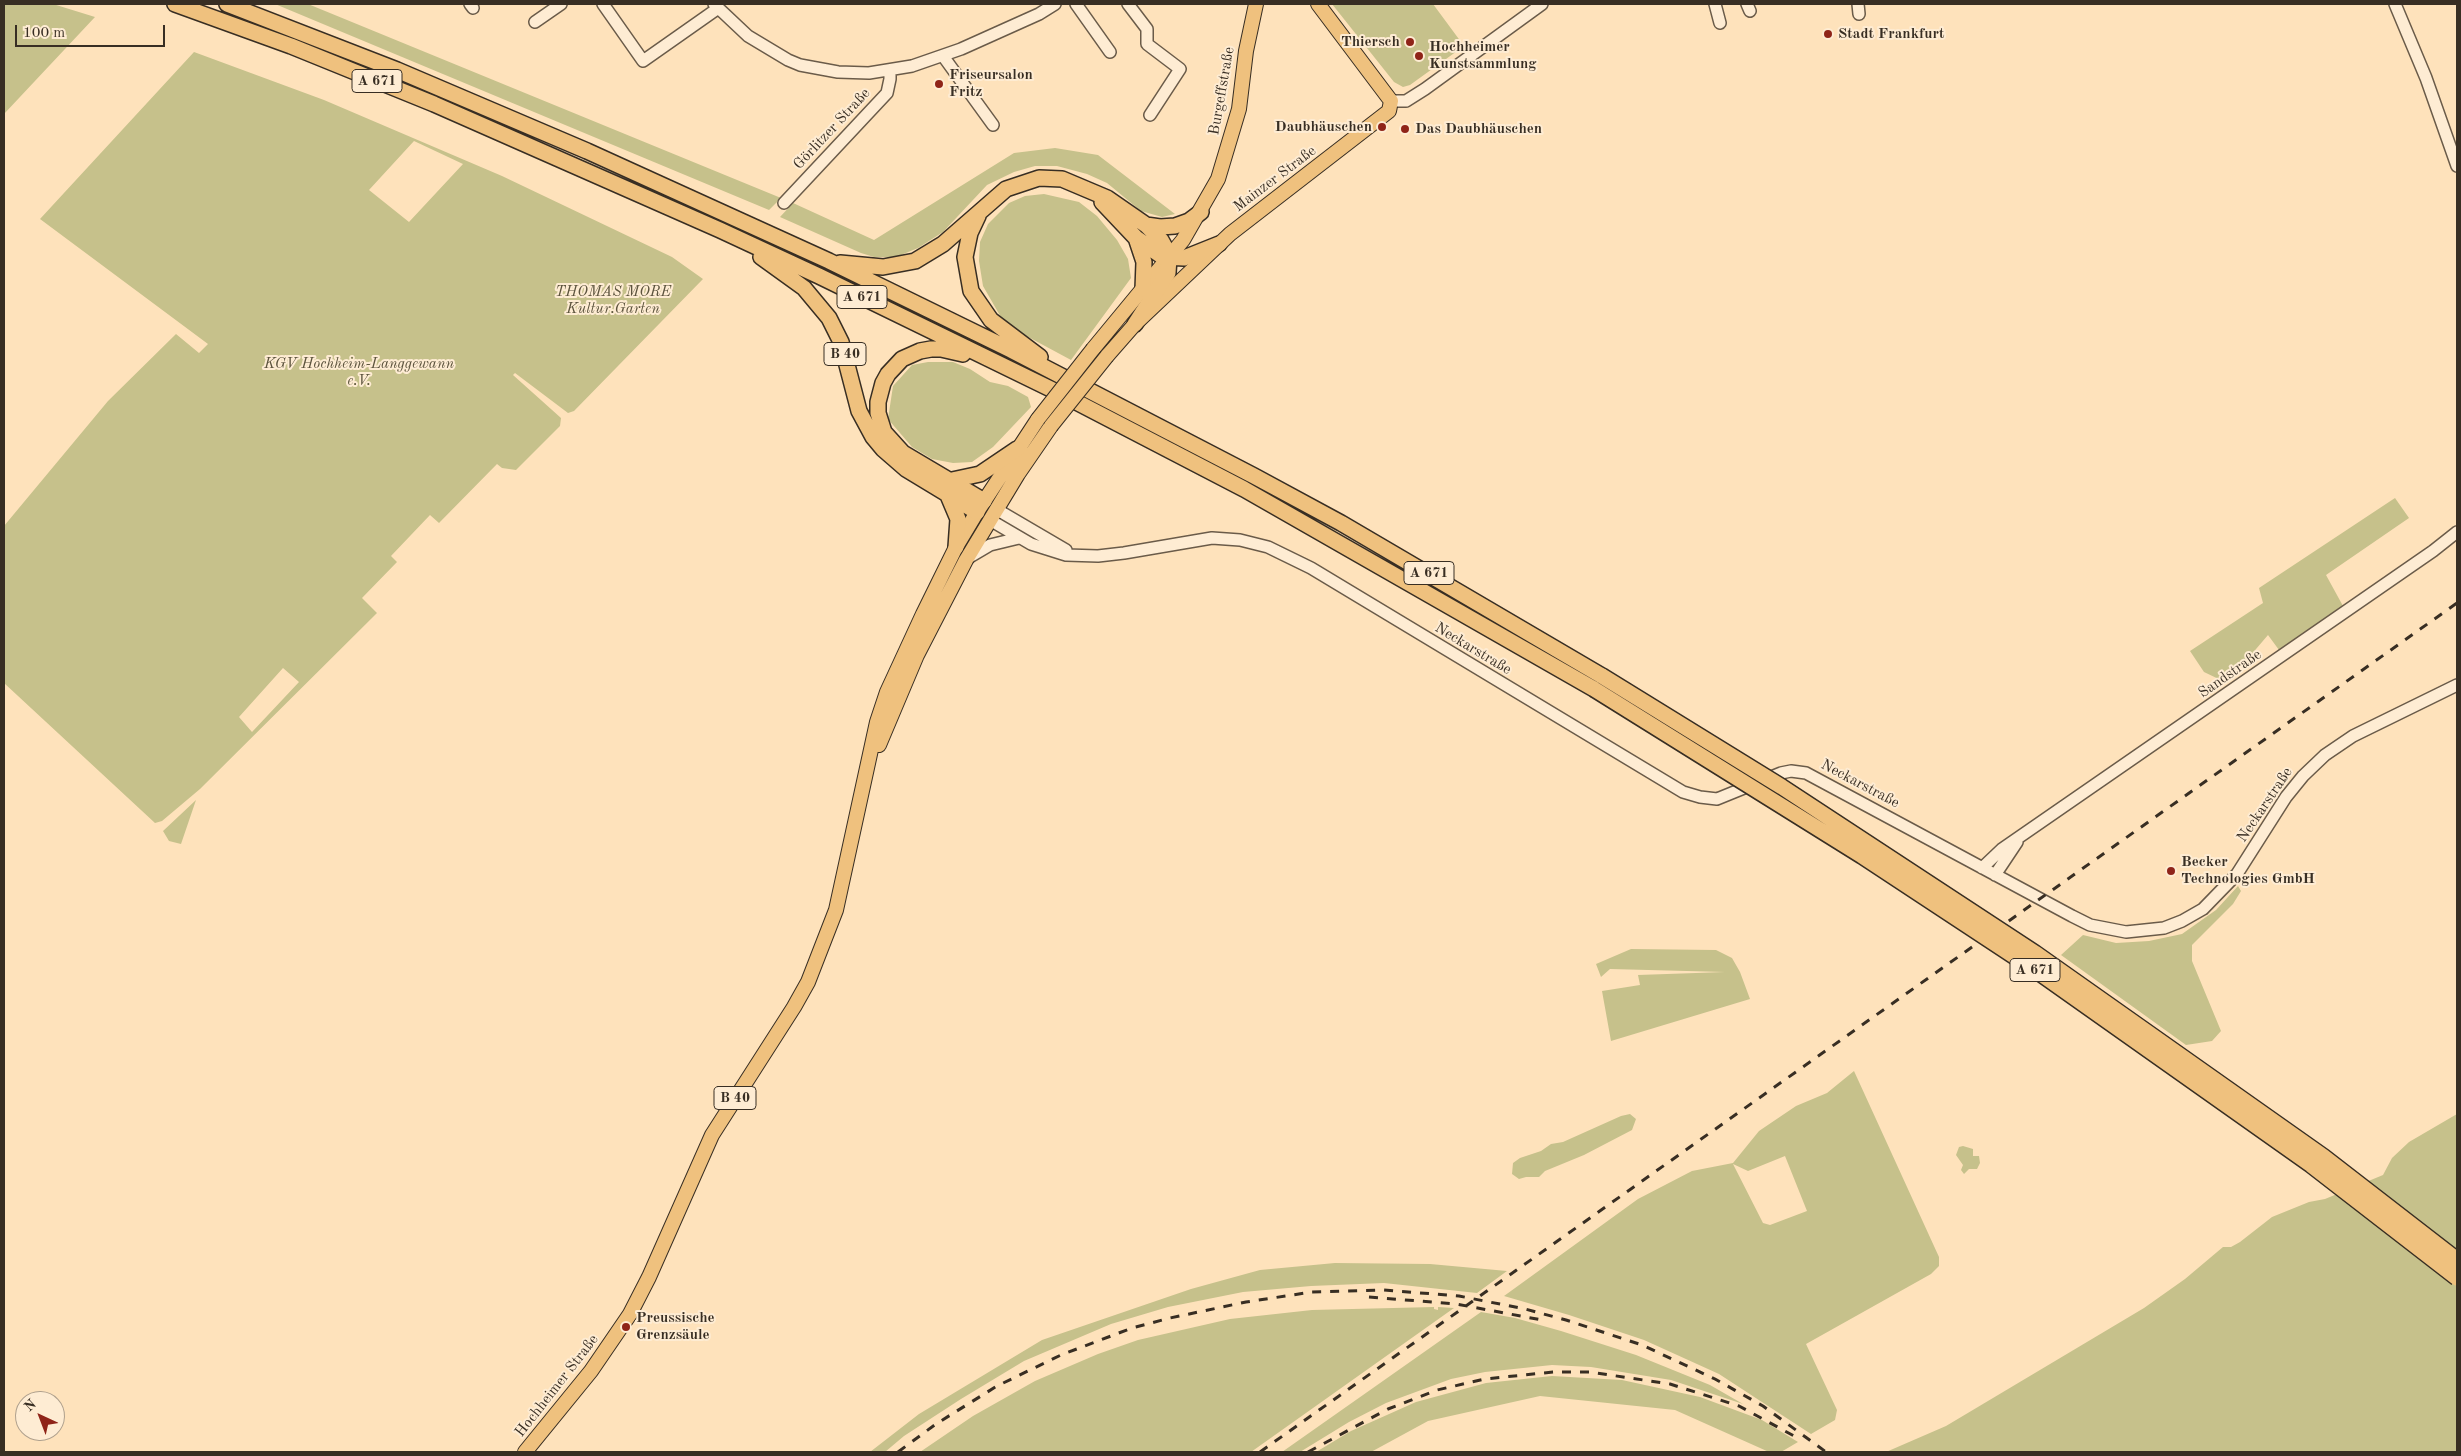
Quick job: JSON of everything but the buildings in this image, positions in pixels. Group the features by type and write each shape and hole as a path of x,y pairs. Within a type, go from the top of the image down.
{"highway":[{"name":"A 671","path":"175,4 291,46 434,104 720,230 1003,366 1244,489 1598,682 2038,972 2304,1160 2457,1278"},
{"name":"A 671","path":"227,4 337,46 466,99 828,261 1073,382 1332,519 1598,682 1846,828 2058,969 2324,1157 2457,1260"},
{"path":"828,261 883,267 915,261 943,244 988,204 1017,184 1039,178 1062,179 1107,198 1146,225 1161,240 1169,258 1168,274 1135,324"},
{"path":"1084,187 1136,238 1158,254 1169,258 1191,256 1219,244"},
{"path":"988,204 974,223 967,245 966,268 971,291 983,312 991,320 1073,382"},
{"path":"1146,225 1160,227 1175,226 1201,212"},
{"name":"B 40","path":"720,230 783,272 818,302 829,318 841,342 859,411 874,438 894,460 949,487 958,519 956,547"},
{"path":"1136,238 1144,262 1143,288"},
{"path":"987,510 949,487 889,440 884,432 878,413 878,402 883,383 891,370 902,359 916,352 930,349 951,350 1003,366"},
{"path":"949,487 980,474 1017,449"}],"main road":[{"name":"Burgeffstraße","path":"1169,258 1201,212 1218,179 1230,143 1238,108 1246,51 1256,4"},
{"path":"1318,4 1391,101"},
{"name":"Mainzer Straße","path":"1135,324 1219,244 1269,202 1383,118 1391,107 1391,101"},
{"name":"B 40","path":"864,780 917,655 966,560 987,510 1017,449 1093,349 1169,258"},
{"name":"B 40","path":"864,780 877,722 887,692 956,547 1107,356 1135,324"},
{"name":"Hochheimer Straße","path":"525,1452 591,1371 630,1314 649,1277 701,1156 712,1135 794,1008 808,982 836,910 864,780"}],"street":[{"path":"535,22 561,4"},
{"path":"603,4 643,61 715,6 748,36 765,48 800,65 838,72 869,73 912,66 943,56 1005,30 1055,4"},
{"path":"1076,4 1110,52"},
{"path":"1128,4 1147,29 1147,44 1180,69 1150,116"},
{"path":"1715,4 1720,24"},
{"path":"2395,4 2420,61 2457,166"},
{"path":"1391,101 1406,101 1418,94 1538,5"},
{"path":"943,56 993,125"},
{"name":"Görlitzer Straße","path":"784,203 887,93 890,70"},
{"name":"Neckarstraße","path":"987,510 1020,538 1046,550 1066,555 1132,552 1212,538 1240,540 1268,547 1311,568 1684,792 1700,797 1717,799 1781,773 1791,771 1806,773 2072,916 2108,930 2146,932 2182,921 2203,909 2224,889 2242,866 2290,792 2303,776 2325,755 2353,736 2457,686"},
{"name":"Neckarstraße","path":"987,510 1057,546 1079,555"},
{"name":"Sandstraße","path":"1982,868 2002,849 2434,551 2457,532"},
{"path":"966,560 990,545 1020,538"},
{"name":"Sandstraße","path":"1995,875 2019,838"}],"green space":[{"path":"4,4 53,4 95,17 4,114"},
{"path":"275,4 308,4 781,198 769,210"},
{"path":"1332,4 1433,4 1464,46 1410,85 1403,87 1394,82"},
{"name":"KGV Hochheim-Langgewann e.V.","path":"194,52 324,100 502,176 672,257 703,279 574,411 568,413 515,373 513,375 561,418 560,426 516,470 502,468 497,464 439,523 430,515 391,556 397,562 362,598 377,613 200,789 162,821 155,823 4,683 4,526 108,401 176,334 199,353 208,344 40,219","holes":["414,141 463,164 409,222 369,190","283,668 299,682 252,732 239,717"]},
{"path":"1055,148 1098,155 1175,214 1162,217 1141,211 1107,183 1087,174 1057,166 1035,166 1014,172 987,185 943,232 918,248 896,257 874,257 861,253 780,217 793,203 874,240 1014,153"},
{"path":"1044,194 1079,202 1097,216 1117,240 1128,259 1131,278 1071,360 1019,332 1002,319 983,286 979,261 980,242 988,224 1009,203 1025,196"},
{"path":"928,362 953,362 970,369 990,382 1008,386 1028,397 1031,407 993,447 972,462 953,463 932,459 912,447 888,419 893,386 912,365"},
{"path":"2395,498 2409,518 2326,575 2343,606 2279,650 2268,635 2227,683 2204,672 2190,651 2263,603 2259,588"},
{"path":"196,800 181,844 169,841 163,831"},
{"path":"2238,886 2241,891 2233,904 2192,945 2192,961 2221,1031 2212,1041 2186,1045 2061,955 2083,935 2116,943 2149,941 2182,934 2216,910"},
{"path":"1631,949 1716,950 1732,958 1740,972 1750,999 1611,1041 1602,991 1640,985 1638,975 1725,972 1610,969 1601,977 1596,964"},
{"path":"1854,1071 1939,1257 1939,1266 1931,1274 1806,1344 1837,1410 1835,1420 1811,1434 1719,1374 1644,1340 1504,1296 1638,1199 1692,1171 1733,1163 1759,1131 1796,1106 1827,1093","holes":["1785,1156 1807,1211 1770,1225 1763,1223 1733,1164 1748,1171"]},
{"path":"1630,1114 1636,1119 1632,1130 1584,1155 1545,1171 1539,1177 1519,1179 1512,1174 1513,1163 1520,1158"},
{"path":"2457,1114 2457,1452 1886,1452 1946,1426 2144,1308 2185,1279 2223,1247 2231,1247 2240,1242 2272,1217 2309,1202 2325,1199 2383,1175 2392,1158 2409,1142"},
{"path":"1963,1146 1973,1149 1973,1156 1979,1156 1980,1163 1977,1169 1969,1169 1964,1174 1961,1170 1963,1165 1956,1155 1959,1147"},
{"path":"1335,1263 1430,1264 1507,1271 1477,1293 1384,1283 1311,1286 1243,1292 1168,1307 1111,1324 1024,1361 904,1436 885,1452 870,1452 919,1414 1042,1340 1191,1289 1260,1270"},
{"path":"1434,1307 1434,1309 1438,1310 1438,1307 1454,1308 1251,1452 920,1452 973,1416 1035,1381 1098,1354 1138,1340 1230,1319 1312,1310"},
{"path":"1481,1312 1515,1318 1636,1355 1710,1385 1743,1404 1671,1380 1591,1367 1552,1365 1485,1372 1451,1379 1386,1403 1349,1422 1300,1452 1282,1452"},
{"path":"1552,1376 1622,1380 1700,1397 1762,1420 1798,1442 1781,1452 1769,1452 1675,1410 1540,1396 1428,1421 1371,1452 1316,1452 1351,1431 1416,1402 1486,1383"}],"railway":[{"path":"1260,1452 2457,603"},
{"path":"898,1452 936,1424 997,1386 1061,1355 1132,1328 1246,1302 1312,1292 1384,1290 1459,1296 1525,1309 1566,1320 1642,1345 1715,1379 1763,1406 1826,1452"},
{"path":"1369,1297 1456,1304 1542,1320"},
{"path":"1308,1452 1388,1409 1437,1390 1485,1379 1553,1372 1590,1372 1670,1384 1739,1406 1794,1436"}],"place":[{"name":"Stadt Frankfurt","path":"1828,34"},
{"name":"Thiersch","path":"1410,42"},
{"name":"Hochheimer Kunstsammlung","path":"1419,56"},
{"name":"Friseursalon Fritz","path":"939,84"},
{"name":"Daubhäuschen","path":"1382,127"},
{"name":"Das Daubhäuschen","path":"1405,129"},
{"name":"Becker Technologies GmbH","path":"2171,871"},
{"name":"Preussische Grenzsäule","path":"626,1327"}],"park label":[{"name":"THOMAS MORE Kultur.Garten","path":"613,300"}]}
